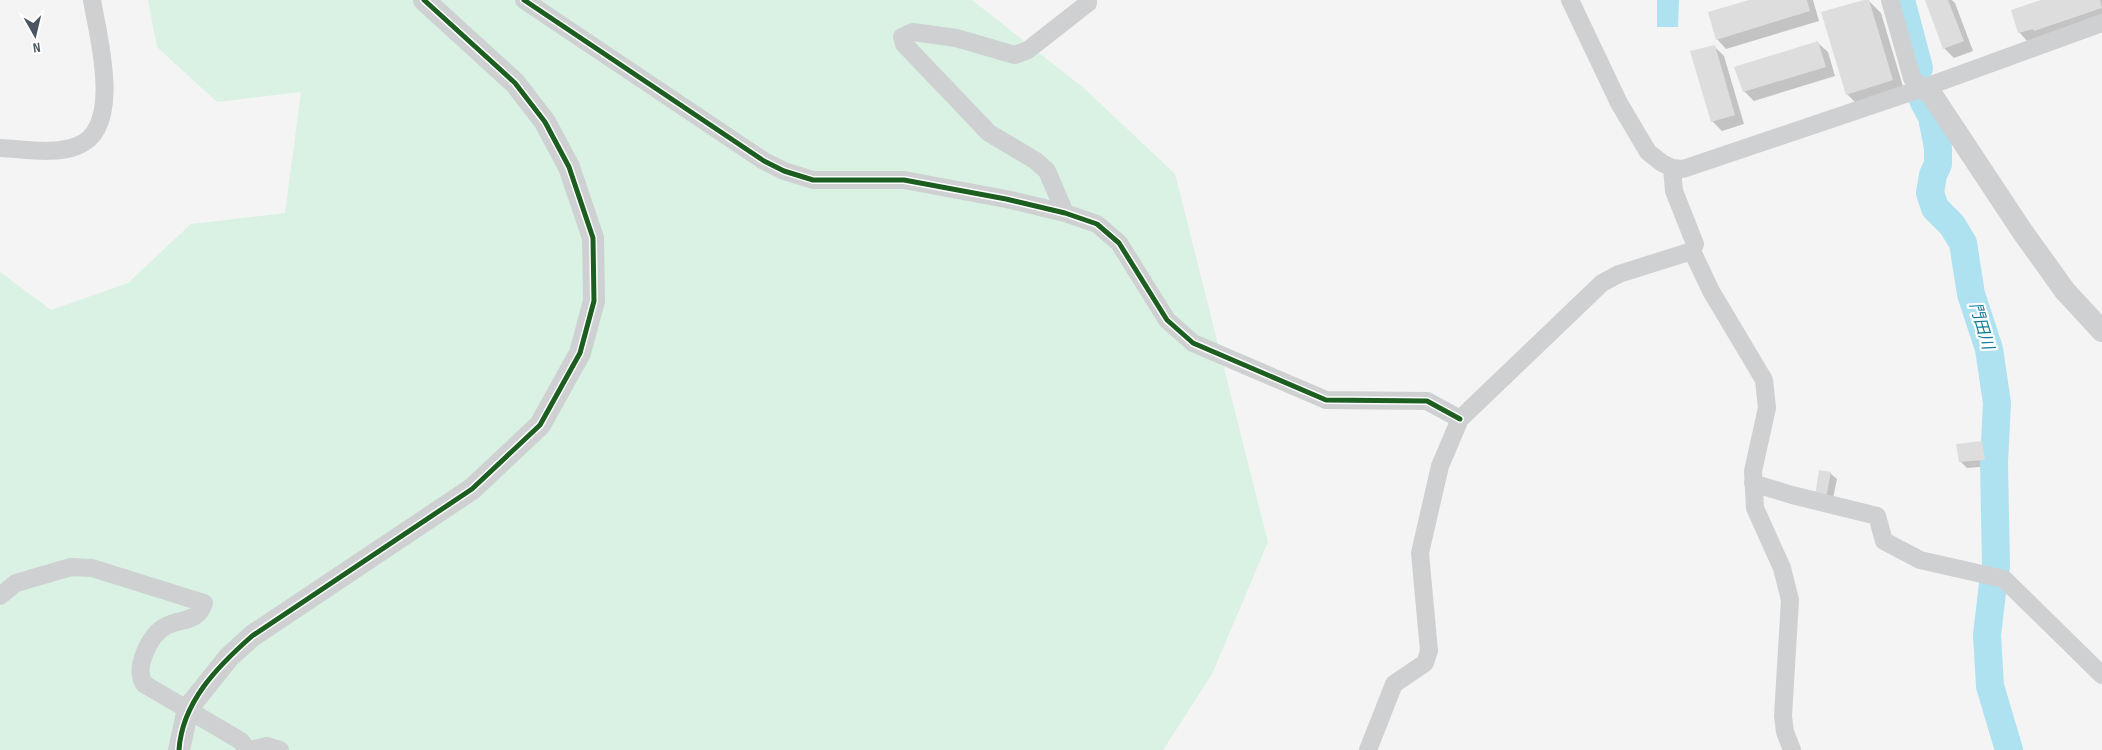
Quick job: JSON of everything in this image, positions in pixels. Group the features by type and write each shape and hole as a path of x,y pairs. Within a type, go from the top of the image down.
{"street":[{"path":"0,148 63,150 81,144 93,135 103,111 105,92 92,0"},
{"path":"179,750 180,739 190,710 229,656 252,636 472,489 540,424 580,353 594,301 593,238 569,167 545,122 515,83 424,0"},
{"path":"524,0 764,161 784,171 813,180 904,180 1006,199 1066,213 1097,224 1119,243 1166,320 1192,343 1326,400 1427,401 1460,419"},
{"path":"1066,213 1047,171 1036,161 989,133 904,44 902,37 913,32 956,38 1015,55 1028,50 1088,3 1088,0"},
{"path":"1570,0 1619,103 1648,152 1672,168 1683,169 1923,88 2102,23"},
{"path":"1890,0 1912,78 1932,95 2060,284 2099,325"},
{"path":"1368,750 1394,684 1425,663 1429,651 1420,553 1440,466 1460,419 1602,283 1619,274 1692,250 1695,244 1674,191 1672,168"},
{"path":"1692,250 1711,291 1764,380 1767,408 1753,471 1753,482 1755,508 1782,568 1790,600 1784,716 1785,732 1792,750"},
{"path":"1753,482 1792,496 1877,516 1884,541 1920,560 2004,579 2102,675"},
{"path":"0,596 16,583 71,567 92,568 204,603 201,612 195,617 164,627 149,645 139,667 140,677 144,684 241,741 248,750 267,746 280,750"}],"green space":[{"path":"148,0 972,0 1085,89 1175,174 1268,542 1212,674 1163,750 0,750 0,272 51,310 128,283 191,224 285,213 301,92 217,102 157,47"}],"water":[{"path":"1657,0 1679,0 1678,27 1657,27"}],"building":[{"path":"1749,0 1807,0 1810,11 1716,40 1708,12"},
{"path":"1869,0 1893,80 1846,95 1821,12"},
{"path":"1925,0 1948,0 1964,41 1943,49"},
{"path":"2041,0 2100,0 2102,8 2034,31 2033,29 2018,33 2011,10"},
{"path":"1818,41 1826,67 1743,92 1734,67"},
{"path":"1715,45 1735,115 1711,122 1690,51"},
{"path":"1982,441 1985,460 1959,462 1956,444"},
{"path":"1819,470 1831,472 1826,498 1815,496"}],"waterway":[{"name":"門田川","path":"1901,0 1919,68"},
{"name":"門田川","path":"1923,100 1932,117 1938,148 1938,164 1933,175 1930,193 1935,208 1952,225 1963,243 1971,294 1989,349 1997,403 1994,462 1996,567"},
{"name":"門田川","path":"1993,584 1987,635 1990,686 2009,750"}],"cycle path":[{"path":"179,750 187,716 194,701 204,686 227,660 252,636 472,489 540,425 580,353 594,301 593,238 569,167 545,122 515,83 424,0"},
{"path":"524,0 764,161 784,171 813,180 904,180 1006,199 1065,213 1097,224 1119,243 1167,320 1193,343 1326,400 1427,401 1460,419"}]}
